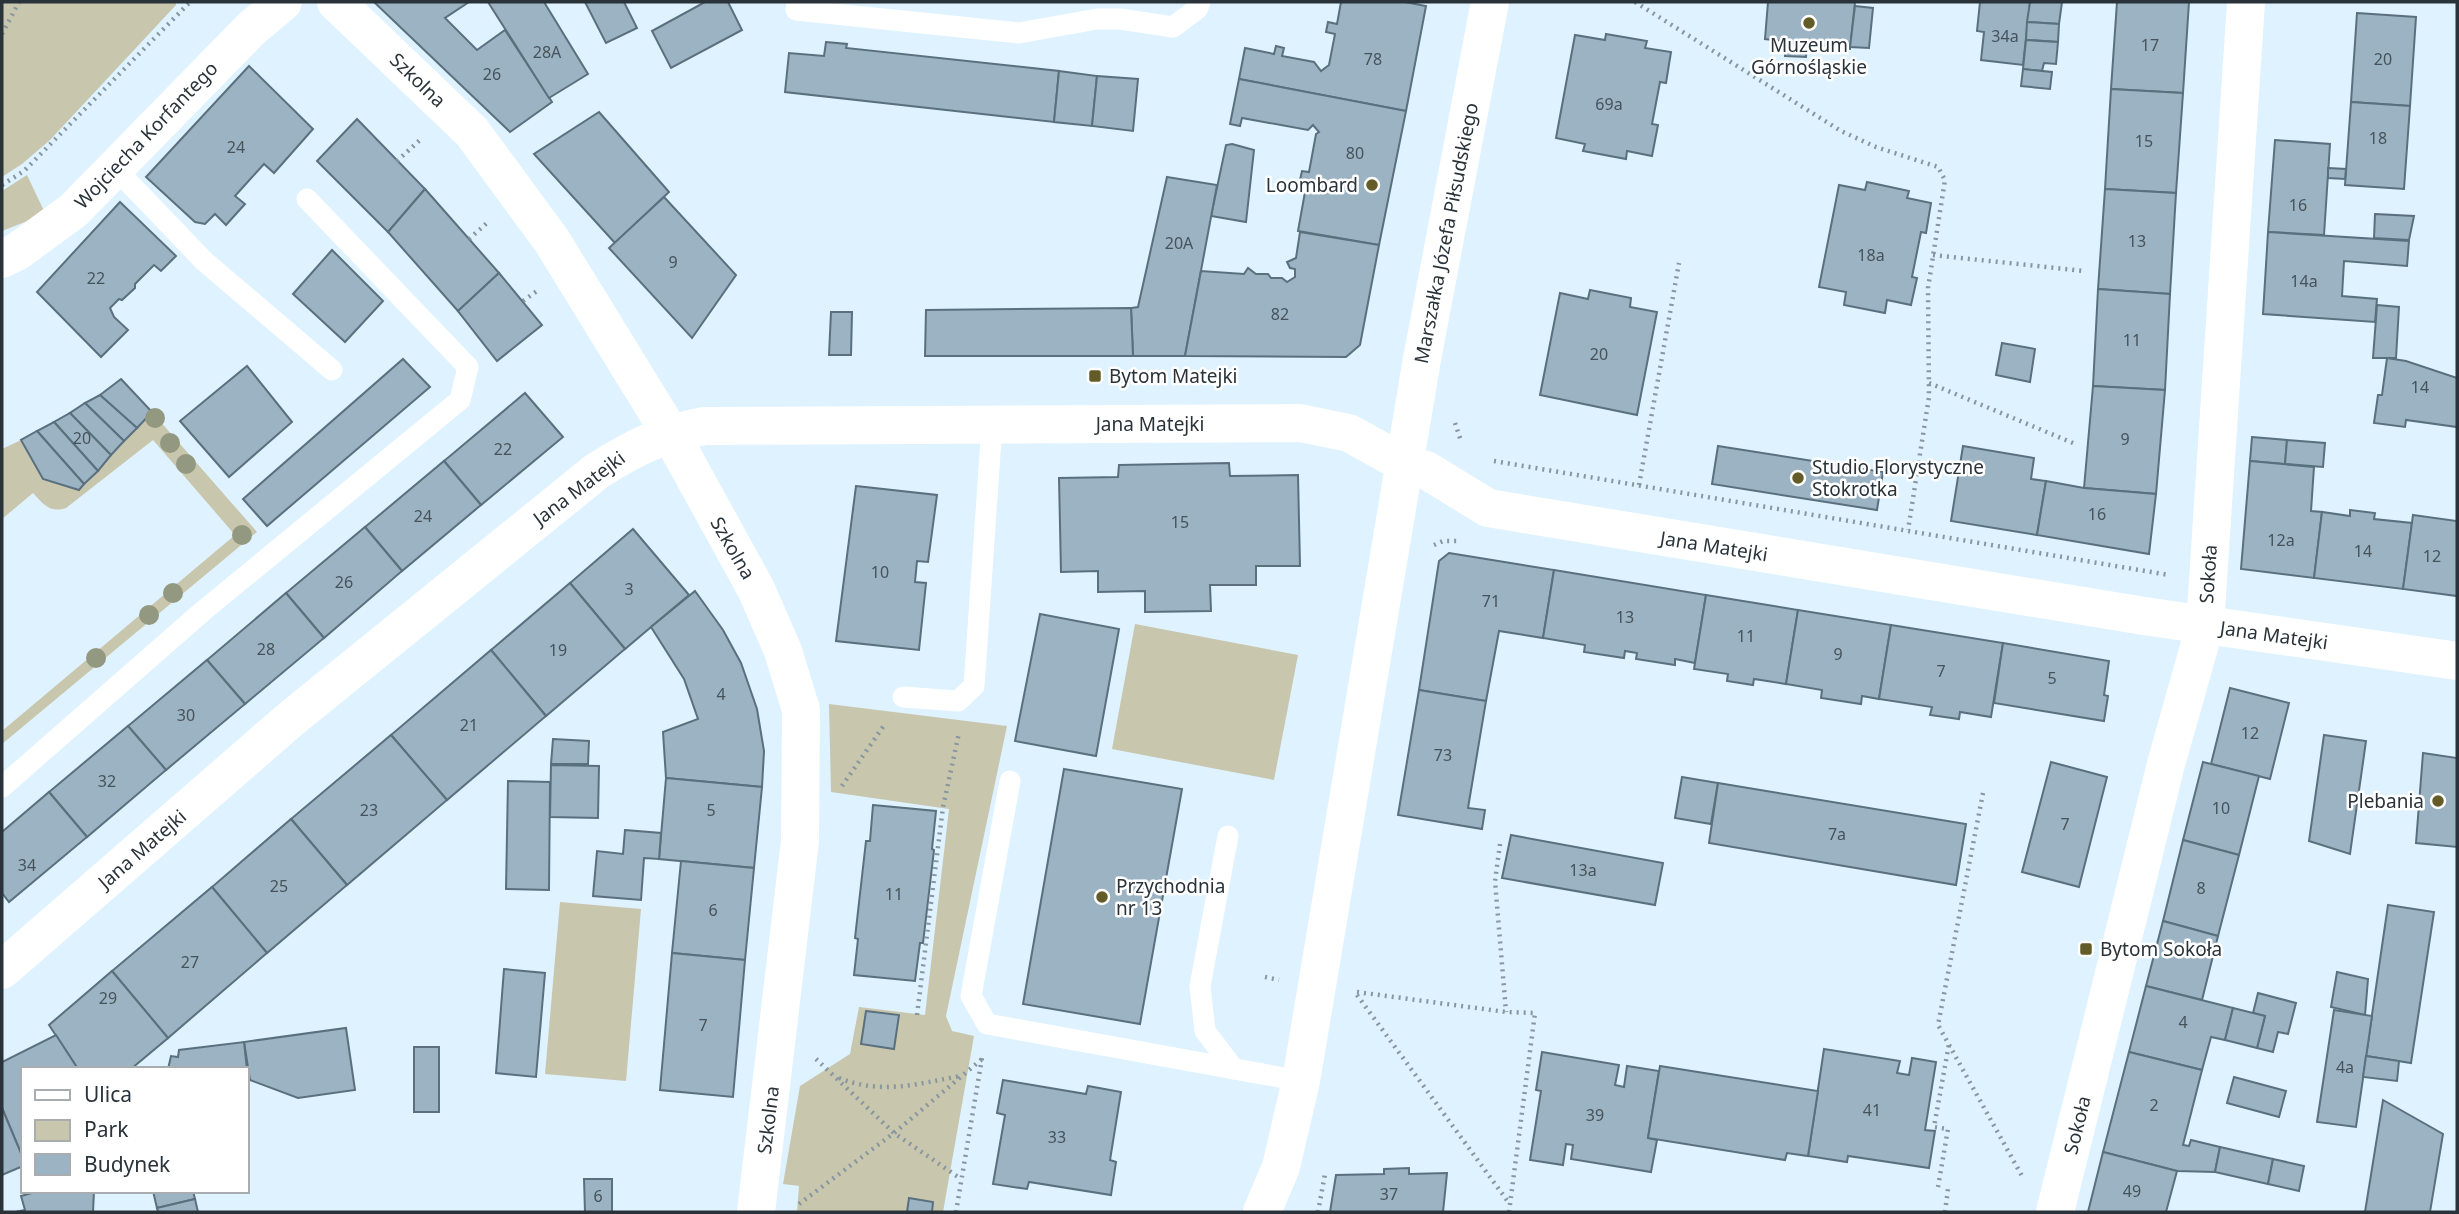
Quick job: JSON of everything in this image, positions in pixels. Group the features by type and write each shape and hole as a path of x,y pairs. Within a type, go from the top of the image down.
{"street":[{"name":"Wojciecha Korfantego","path":"2,259 18,251 75,210 251,29 283,2"},
{"name":"Szkolna","path":"335,2 472,132 552,241 670,433 756,589 783,651 800,710 800,841 756,1212"},
{"name":"Marszałka Józefa Piłsudskiego","path":"1262,1212 1281,1167 1301,1081 1337,989 1405,464 1490,2"},
{"name":"Sokoła","path":"2055,1212 2166,764 2205,626 2246,2"},
{"name":"Jana Matejki","path":"2,970 292,718 597,471 632,449 670,433 704,426 1300,423 1349,433 1405,464 1426,470 1477,503 1499,510 2205,626 2457,661"}],"lane":[{"path":"797,2 796,10 1019,33 1097,19 1120,19 1173,27 1197,9 1200,2"},
{"path":"114,167 204,261 332,370"},
{"path":"2,787 203,611 460,400 468,367 307,199"},
{"path":"903,697 958,701 974,686 992,425"},
{"path":"1010,781 971,996 987,1024 1301,1081"},
{"path":"1228,836 1200,986 1205,1031 1234,1069"}],"path":[{"path":"2,34 19,2"},
{"path":"2,185 24,171 190,2"},
{"path":"1635,2 1841,131 1876,147 1938,167 1945,180 1928,288 1929,383 1923,443 1908,530"},
{"path":"397,160 426,134"},
{"path":"469,239 496,214"},
{"path":"1933,255 2084,271"},
{"path":"1639,485 1679,263"},
{"path":"1929,383 2073,443"},
{"path":"1454,415 1457,434 1463,446"},
{"path":"1486,460 2173,576"},
{"path":"1428,554 1435,544 1452,539 1465,541"},
{"path":"837,793 903,697"},
{"path":"917,1015 943,807 962,720 958,701"},
{"path":"1983,793 1938,1025 2026,1183"},
{"path":"1500,844 1495,880 1506,1012"},
{"path":"1265,977 1506,1012 1535,1013 1509,1212"},
{"path":"1337,989 1353,1005"},
{"path":"1337,989 1510,1204"},
{"path":"956,1212 987,1024"},
{"path":"1938,1187 1948,1129 1934,1127 1949,1043"},
{"path":"806,1051 894,1133 961,1179"},
{"path":"797,1205 894,1133 982,1059"},
{"path":"834,1076 858,1086 884,1088 961,1076"},
{"path":"1318,1212 1325,1171"},
{"path":"1945,1212 1948,1189"}],"green space":[{"path":"176,2 176,5 50,140 2,177 2,3"},
{"path":"27,175 44,211 30,220 2,231 2,191"},
{"path":"152,412 257,532 2,744 2,731 235,535 153,440 66,508 51,509 33,493 2,519 2,449 21,440 43,479 79,490"},
{"path":"1135,624 1298,655 1274,780 1112,749"},
{"path":"829,704 1007,726 946,1016 952,1031 974,1036 943,1212 797,1212 799,1186 783,1184 800,1086 850,1054 859,1007 925,1015 949,809 831,792"},
{"path":"560,902 641,909 626,1081 545,1074"}],"building":[{"path":"374,2 469,2 445,18 477,50 505,30 552,102 510,132"},
{"path":"488,2 544,2 588,74 549,98"},
{"path":"585,2 624,2 637,28 606,43"},
{"path":"705,2 728,2 742,30 671,68 652,31"},
{"path":"1341,2 1405,2 1426,6 1406,111 1239,79 1245,48 1274,54 1276,46 1284,48 1282,56 1314,62 1321,71 1329,65 1335,34 1326,32 1328,22 1337,24"},
{"name":"Muzeum Górnośląskie","path":"1768,2 1855,2 1850,49 1765,39"},
{"path":"1980,2 2030,2 2023,65 1981,60 1984,32 1977,31"},
{"path":"2030,2 2062,2 2059,24 2027,22"},
{"path":"2117,2 2189,2 2183,93 2111,89"},
{"path":"1855,6 1873,8 1869,48 1850,47"},
{"path":"2357,13 2416,17 2410,106 2351,102"},
{"path":"2027,22 2059,24 2058,42 2026,40"},
{"path":"1606,34 1647,41 1645,48 1671,52 1666,83 1660,82 1652,124 1658,125 1652,156 1627,151 1626,159 1583,151 1585,144 1556,138 1575,35 1605,40"},
{"path":"2026,40 2058,42 2056,64 2044,63 2042,71 2023,69"},
{"path":"826,42 847,44 846,48 1059,71 1054,122 785,92 789,53 824,56"},
{"path":"1785,42 1807,44 1806,57 1785,56"},
{"path":"249,66 313,129 274,173 264,164 235,196 245,204 226,225 215,214 205,224 195,222 146,177"},
{"path":"2023,69 2052,72 2050,89 2021,86"},
{"path":"1059,71 1097,76 1092,126 1054,122"},
{"path":"1097,76 1138,79 1133,131 1092,126"},
{"path":"1239,79 1406,111 1379,245 1298,231 1307,181 1300,180 1302,171 1309,172 1316,134 1319,132 1313,125 1308,130 1242,118 1240,126 1230,124"},
{"path":"2111,89 2183,93 2176,193 2105,189"},
{"path":"2351,102 2410,106 2404,189 2345,185"},
{"path":"599,112 669,192 615,243 534,154"},
{"path":"357,119 425,189 388,232 317,161"},
{"path":"2275,140 2330,144 2324,235 2268,232"},
{"path":"1226,145 1254,150 1246,222 1211,216"},
{"path":"2328,168 2346,169 2345,179 2328,178"},
{"path":"1167,177 1217,185 1185,356 1133,356 1131,308 1138,307"},
{"path":"1867,182 1909,191 1907,198 1931,203 1926,233 1921,232 1912,277 1917,278 1911,305 1887,300 1885,313 1844,305 1846,292 1819,287 1839,185 1865,190"},
{"path":"425,189 499,273 458,311 388,232"},
{"path":"2105,189 2176,193 2170,294 2098,289"},
{"path":"664,197 736,275 692,338 609,248"},
{"path":"120,202 176,256 161,271 154,265 135,284 135,288 110,308 114,317 128,330 101,357 37,292"},
{"path":"2375,214 2414,216 2409,240 2374,238"},
{"path":"1300,232 1379,245 1360,345 1346,357 1185,356 1201,271 1244,274 1248,268 1256,274 1268,274 1271,278 1282,278 1287,282 1295,277 1295,269 1290,268 1287,262 1296,258"},
{"path":"2268,232 2409,241 2407,266 2344,261 2342,296 2377,299 2375,322 2263,314"},
{"path":"332,250 383,301 345,342 293,294"},
{"path":"499,273 542,325 497,361 458,311"},
{"path":"2098,289 2170,294 2165,390 2093,386"},
{"path":"1590,290 1631,298 1630,307 1657,312 1637,415 1540,395 1560,293 1588,299"},
{"path":"2377,305 2399,307 2396,358 2373,358"},
{"path":"1131,308 1133,356 925,356 926,310"},
{"path":"831,312 852,312 851,355 829,355"},
{"path":"2002,343 2035,349 2030,382 1996,375"},
{"path":"2387,358 2406,361 2457,378 2457,427 2406,420 2405,427 2374,423 2378,395 2382,395"},
{"path":"403,359 430,387 267,526 243,499"},
{"path":"247,366 292,422 229,477 180,421"},
{"path":"121,379 152,412 137,428 100,395"},
{"path":"2093,386 2165,390 2156,494 2084,488"},
{"path":"525,393 563,437 481,505 444,461"},
{"path":"100,395 137,428 124,441 85,403"},
{"path":"85,403 124,441 111,455 70,413"},
{"path":"70,413 111,455 98,471 54,422"},
{"path":"54,422 98,471 84,484 37,431"},
{"path":"37,431 84,484 79,490 43,479 21,440"},
{"path":"2252,437 2287,440 2285,464 2250,461"},
{"path":"2287,440 2325,443 2323,467 2285,464"},
{"name":"Studio Florystyczne Stokrotka","path":"1718,446 1883,472 1877,510 1712,484"},
{"path":"1963,446 2034,458 2031,479 2046,481 2037,535 1951,521"},
{"path":"444,461 481,505 402,571 365,527"},
{"path":"2250,461 2314,467 2311,511 2322,512 2314,578 2241,569"},
{"path":"1229,463 1230,476 1298,475 1300,566 1256,566 1256,585 1210,585 1211,611 1145,612 1145,591 1098,592 1098,571 1061,572 1059,478 1118,477 1119,465"},
{"path":"2046,481 2084,488 2156,494 2149,554 2037,535"},
{"path":"856,486 937,495 928,562 917,561 915,582 926,583 919,650 836,641"},
{"path":"2350,510 2375,513 2374,519 2412,523 2403,589 2314,578 2322,512 2350,516"},
{"path":"2413,515 2457,521 2457,596 2403,589"},
{"path":"365,527 402,571 324,638 286,593"},
{"path":"633,529 689,595 625,649 570,583"},
{"path":"1449,553 1554,570 1543,638 1499,631 1486,701 1419,690 1439,561"},
{"path":"1554,570 1706,595 1695,663 1675,659 1675,665 1636,659 1637,653 1625,651 1624,658 1584,652 1585,645 1543,638"},
{"path":"570,583 625,649 546,716 491,650"},
{"path":"695,591 723,630 741,663 757,709 764,751 762,787 666,778 663,732 698,719 684,679 651,627"},
{"path":"286,593 324,638 245,704 207,660"},
{"path":"1706,595 1798,610 1786,684 1754,679 1753,685 1727,681 1728,674 1694,669"},
{"path":"1798,610 1891,625 1879,699 1862,696 1861,704 1821,698 1822,690 1786,684"},
{"path":"1040,614 1119,629 1096,756 1015,741"},
{"path":"1891,625 2003,643 1991,717 1960,712 1959,719 1930,715 1932,707 1879,699"},
{"path":"2003,643 2109,661 2104,695 2108,696 2104,721 1994,703"},
{"path":"491,650 546,716 447,800 391,735"},
{"path":"207,660 245,704 166,770 128,726"},
{"path":"2230,688 2289,703 2270,779 2211,764"},
{"path":"1419,690 1486,701 1468,808 1485,810 1482,829 1398,815"},
{"path":"128,726 166,770 87,837 49,792"},
{"path":"391,735 447,800 347,885 291,819"},
{"path":"2324,735 2366,741 2350,854 2309,841"},
{"path":"553,739 589,741 588,764 551,764"},
{"name":"Plebania","path":"2423,753 2457,758 2457,847 2416,843"},
{"path":"2051,762 2107,777 2079,887 2022,872"},
{"path":"2203,762 2259,776 2239,855 2183,840"},
{"path":"551,765 599,766 598,818 550,817"},
{"name":"Przychodnia nr 13","path":"1064,769 1182,789 1140,1024 1023,1004"},
{"path":"1682,777 1718,783 1711,824 1675,818"},
{"path":"666,778 762,787 754,868 659,859"},
{"path":"508,781 550,782 549,890 506,889"},
{"path":"1718,783 1966,824 1956,885 1709,843"},
{"path":"49,792 87,837 9,902 2,893 2,832"},
{"path":"873,805 936,811 923,943 920,943 915,981 854,975 858,939 855,938 866,841 870,841"},
{"path":"291,819 347,885 267,953 212,887"},
{"path":"625,830 661,833 659,859 644,858 641,900 593,896 597,851 623,854"},
{"path":"1511,835 1663,863 1655,905 1502,878"},
{"path":"2183,840 2239,855 2218,936 2163,921"},
{"path":"681,861 754,868 745,960 672,953"},
{"path":"212,887 267,953 168,1038 112,971"},
{"path":"2388,905 2434,912 2411,1063 2366,1056"},
{"path":"2163,921 2218,936 2202,1000 2146,986"},
{"path":"672,953 745,960 733,1097 660,1090"},
{"path":"504,969 545,973 536,1077 496,1073"},
{"path":"112,971 168,1038 133,1067 77,1067 49,1025"},
{"path":"2337,972 2368,979 2365,1015 2331,1007"},
{"path":"2146,986 2233,1008 2225,1040 2211,1037 2202,1070 2129,1052"},
{"path":"2258,993 2296,1003 2288,1034 2278,1032 2273,1052 2257,1048 2265,1016 2253,1013"},
{"path":"2233,1008 2265,1016 2257,1048 2225,1040"},
{"path":"2334,1010 2372,1016 2356,1127 2317,1122"},
{"path":"866,1011 899,1015 894,1049 861,1044"},
{"path":"346,1028 355,1090 298,1098 250,1080 244,1042"},
{"path":"56,1035 77,1067 21,1067 20,1151 2,1108 2,1062"},
{"path":"244,1042 247,1067 168,1067 171,1056 178,1057 179,1050"},
{"path":"414,1047 439,1047 439,1112 414,1112"},
{"path":"1824,1049 1900,1061 1897,1073 1909,1075 1912,1058 1936,1062 1925,1130 1935,1131 1929,1168 1848,1156 1847,1162 1808,1156"},
{"path":"1542,1052 1619,1065 1615,1085 1624,1087 1627,1066 1659,1071 1648,1138 1657,1140 1651,1172 1571,1159 1573,1145 1566,1144 1563,1165 1530,1160 1541,1091 1536,1090"},
{"path":"2129,1052 2202,1070 2183,1145 2189,1146 2191,1140 2220,1147 2215,1172 2177,1171 2103,1152"},
{"path":"2366,1056 2399,1061 2397,1081 2363,1077"},
{"path":"1660,1066 1818,1091 1808,1156 1787,1153 1785,1160 1648,1138"},
{"path":"2234,1077 2286,1091 2279,1117 2227,1103"},
{"path":"1003,1080 1086,1094 1088,1086 1121,1092 1110,1160 1116,1162 1111,1195 1029,1182 1027,1189 993,1184 1005,1115 997,1113"},
{"path":"2383,1100 2443,1134 2430,1212 2365,1212"},
{"path":"2,1108 21,1153 21,1167 2,1175"},
{"path":"2220,1147 2273,1159 2268,1184 2215,1172"},
{"path":"2103,1152 2177,1171 2166,1212 2088,1212"},
{"path":"2273,1159 2304,1166 2299,1191 2268,1184"},
{"path":"1409,1168 1409,1174 1447,1173 1443,1212 1330,1212 1336,1175 1384,1174 1384,1169"},
{"path":"584,1179 612,1179 612,1212 585,1212"},
{"path":"32,1193 94,1193 93,1212 15,1212 25,1210 21,1196"},
{"path":"153,1193 194,1193 195,1199 157,1208"},
{"path":"909,1198 933,1202 932,1212 907,1212"},
{"path":"195,1199 198,1212 158,1212 157,1208"}],"place":[{"name":"Muzeum Górnośląskie","path":"1809,23"},
{"name":"Loombard","path":"1372,185"},
{"name":"Bytom Matejki","path":"1095,376"},
{"name":"Studio Florystyczne Stokrotka","path":"1798,478"},
{"name":"Plebania","path":"2438,801"},
{"name":"Przychodnia nr 13","path":"1102,897"},
{"name":"Bytom Sokoła","path":"2086,949"}]}
